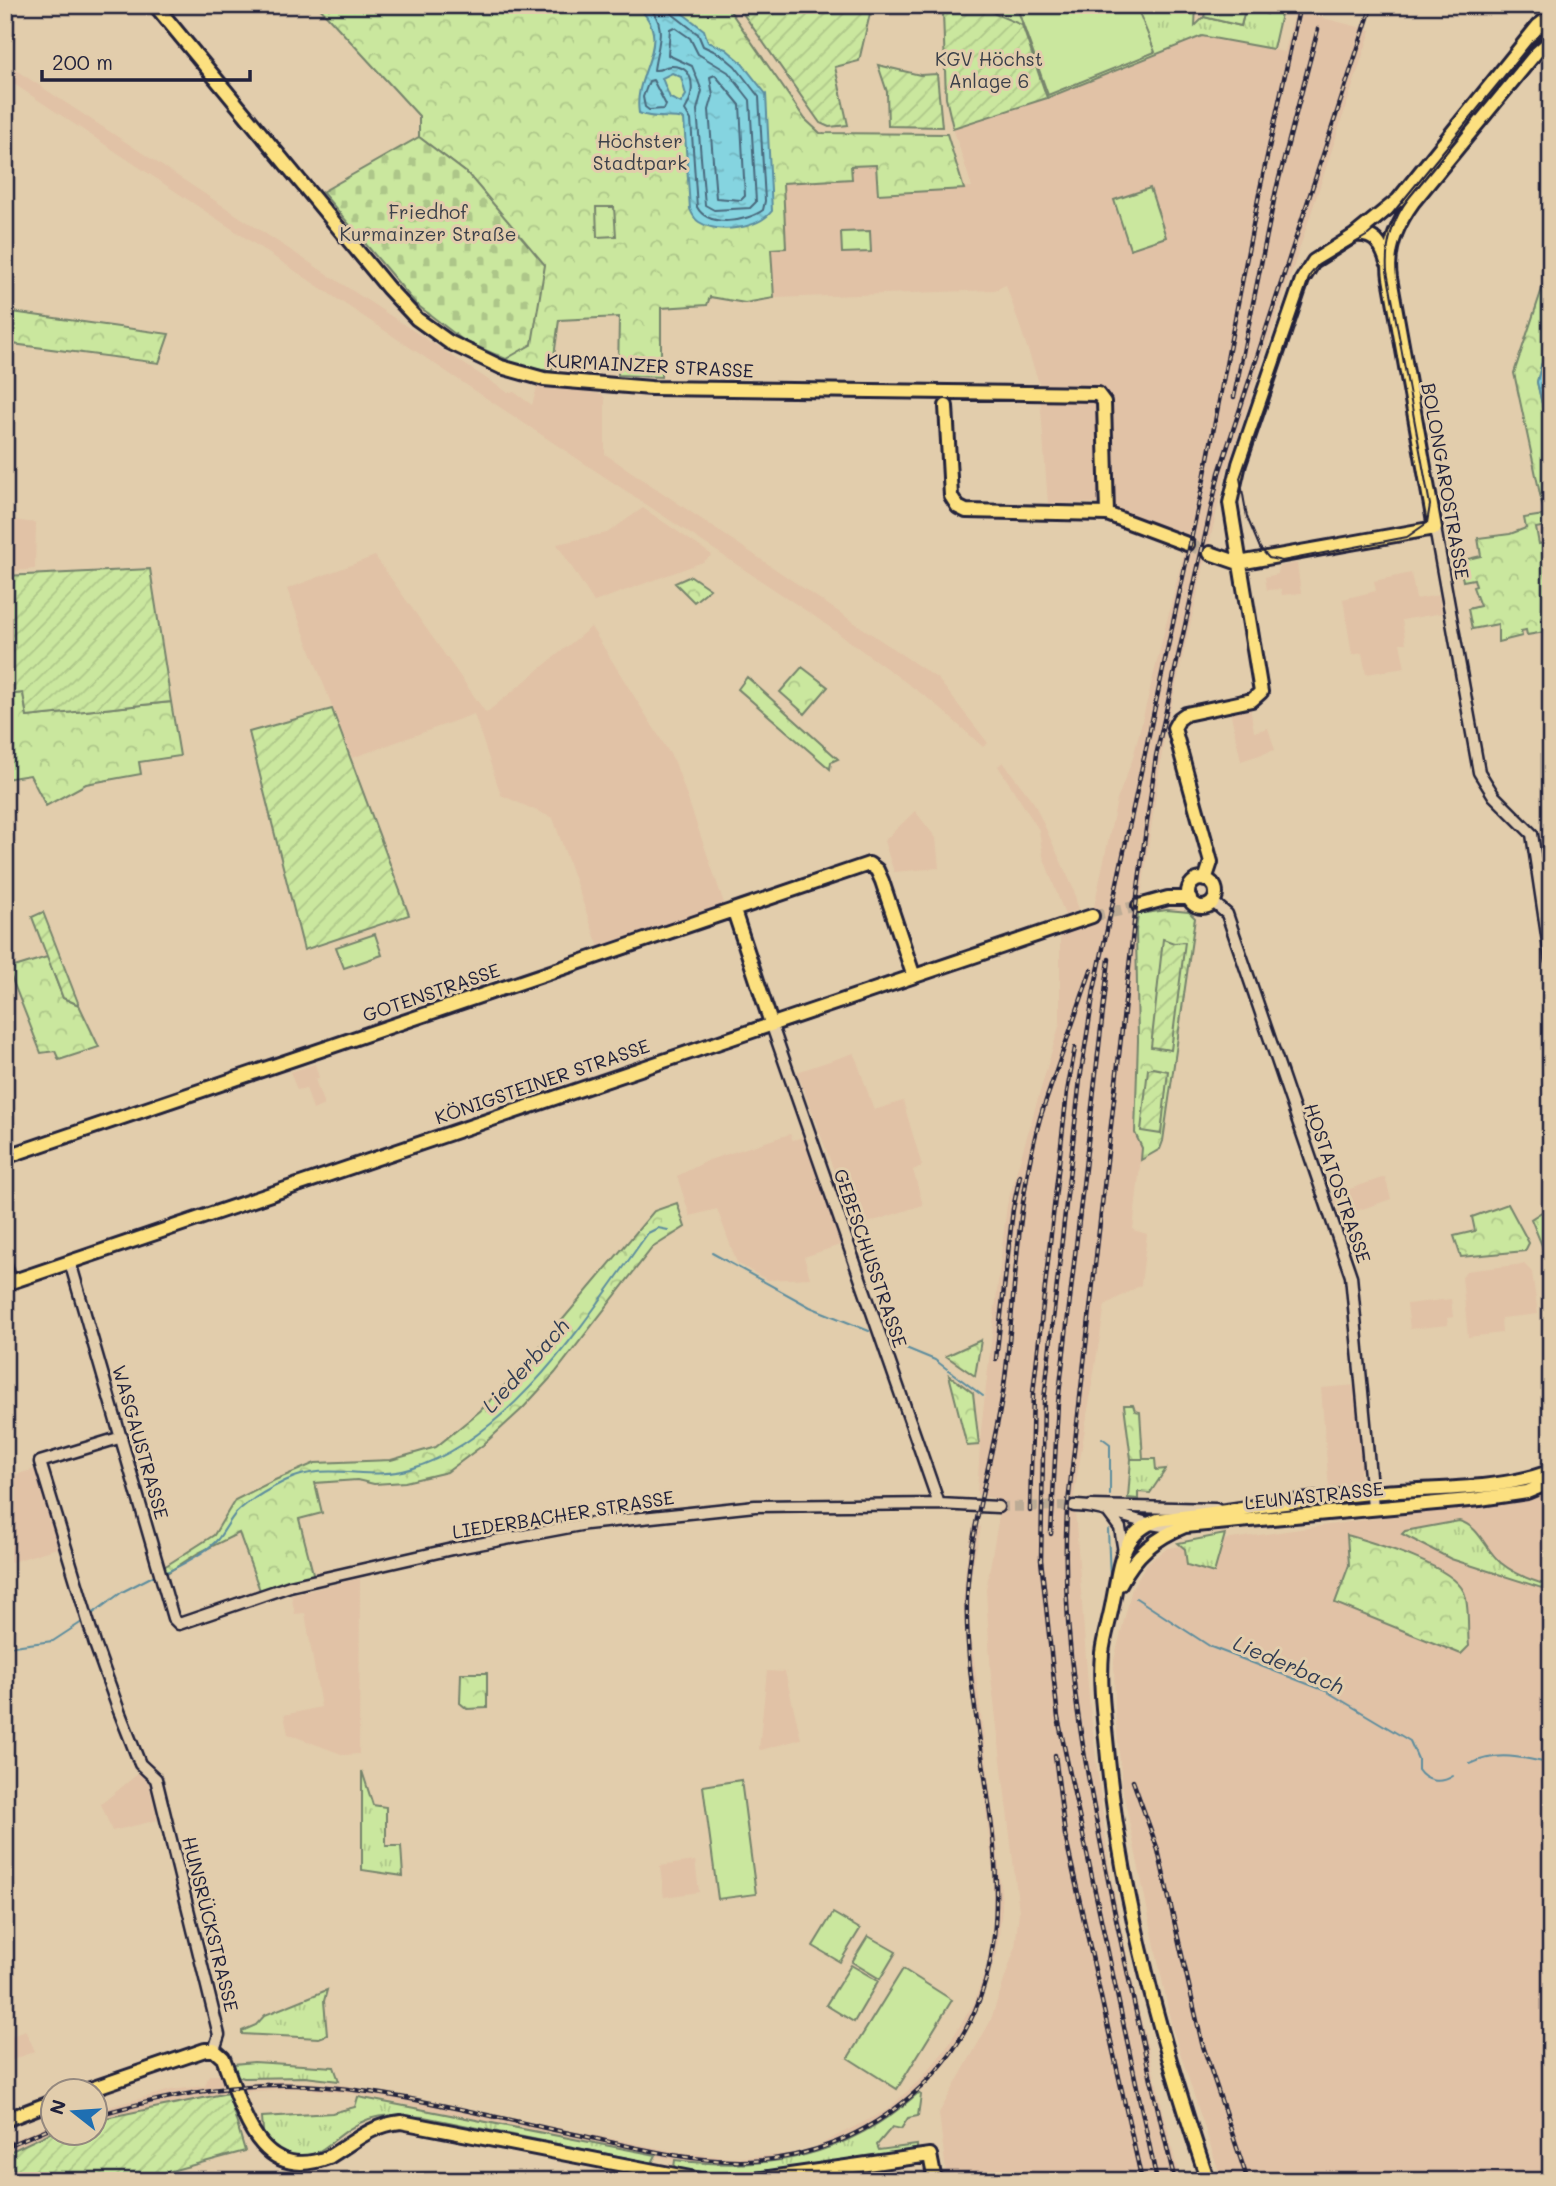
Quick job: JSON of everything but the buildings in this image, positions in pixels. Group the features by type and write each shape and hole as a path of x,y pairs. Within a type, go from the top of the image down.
{"main road":[{"name":"KURMAINZER STRASSE","path":"155,5 388,288 428,327 477,356 528,376 612,385 1100,395 1104,402 1107,514"},
{"name":"BOLONGAROSTRASSE","path":"1435,528 1388,265 1399,225 1413,202 1532,47 1538,26 1550,17"},
{"name":"BOLONGAROSTRASSE","path":"1205,880 1211,862 1175,739 1175,725 1186,714 1259,696 1259,671 1232,528 1230,503 1236,471 1302,280 1314,261 1383,214 1532,47 1551,37"},
{"path":"1383,214 1385,225 1399,225"},
{"path":"1355,235 1368,234 1376,239 1388,265"},
{"path":"927,391 946,406 951,496 966,512 1107,514 1186,544"},
{"path":"946,406 962,392"},
{"path":"1232,528 1226,548 1210,553 1239,563 1435,528"},
{"name":"GOTENSTRASSE","path":"5,1157 869,864 877,870 882,881 913,974"},
{"path":"1139,906 1190,892 1197,881 1205,880 1214,887 1213,902 1202,907 1190,892"},
{"path":"734,911 771,1023"},
{"name":"KÖNIGSTEINER STRASSE","path":"8,1283 913,974 1092,916"},
{"name":"LEUNASTRASSE","path":"1124,1554 1134,1532 1147,1523 1221,1510 1533,1478 1551,1471"},
{"name":"LEUNASTRASSE","path":"1113,1600 1131,1565 1143,1551 1161,1537 1185,1526 1268,1521 1373,1507 1518,1494 1551,1482"},
{"path":"1124,1554 1104,1639 1102,1672 1115,1821 1161,2036 1208,2181"},
{"path":"108,2082 205,2050 214,2050 223,2058 254,2142 270,2157 292,2166 313,2165 374,2128 401,2122 706,2181"},
{"path":"5,2120 38,2107"},
{"path":"748,2181 930,2155 935,2181"}],"street":[{"name":"BOLONGAROSTRASSE","path":"1435,528 1479,772 1494,796 1532,834 1551,962"},
{"name":"HOSTATOSTRASSE","path":"1213,902 1224,909 1231,926 1351,1276 1373,1507"},
{"name":"GEBESCHUSSTRASSE","path":"771,1023 939,1504"},
{"path":"5,1261 8,1283"},
{"name":"WASGAUSTRASSE","path":"70,1262 173,1618 179,1624 186,1623"},
{"name":"HUNSRÜCKSTRASSE","path":"122,1437 40,1462 89,1623 134,1751 140,1765 156,1779 219,2035 214,2050"},
{"name":"LIEDERBACHER STRASSE","path":"186,1623 290,1586 452,1549 586,1524 755,1506 939,1504 998,1507"},
{"path":"1074,1506 1091,1506 1147,1523 1185,1526"},
{"name":"LEUNASTRASSE","path":"1091,1506 1221,1510"},
{"path":"1108,1511 1120,1528 1124,1554"}],"shaded area":[{"path":"1295,11 1371,30 1225,476 1165,732 1136,931 1138,1040 1135,1133 1142,1147 1133,1230 1147,1234 1141,1285 1105,1305 1074,1496 1089,1699 1109,1866 1135,1994 1180,2181 947,2181 939,2113 990,2022 1015,1948 1019,1911 991,1677 986,1590 998,1522 998,1500 977,1494 981,1430 1007,1205 1060,1023 1060,934 1090,925 1117,800 1133,758 1188,536 1115,509 1115,503 1048,504 1039,383 1006,285 995,290 774,298 771,249 786,247 782,183 851,179 851,166 876,165 878,193 972,187 953,128 1047,98 1202,36 1285,52"},
{"path":"5,63 507,392 514,392 532,405 538,384 602,394 605,399 605,454 938,679 988,743 983,747 933,702 817,618 5,78"},
{"path":"643,508 712,555 703,562 594,602 557,544 607,533"},
{"path":"5,519 36,523 35,569 5,572"},
{"path":"375,556 486,713 591,627 675,762 725,906 599,948 553,818 501,795 474,714 352,758 287,589"},
{"path":"1297,563 1301,593 1282,595 1281,589 1267,590 1265,577 1278,574 1279,566"},
{"path":"1411,573 1416,599 1439,595 1442,613 1402,620 1406,643 1400,643 1405,668 1366,674 1362,653 1352,655 1343,599 1376,591 1374,581"},
{"path":"1250,706 1254,732 1268,728 1275,750 1241,761 1230,710"},
{"path":"1003,762 1034,803 1074,890 1078,910 1065,915 1043,856 1039,830 998,766"},
{"path":"915,811 936,838 939,868 894,872 884,841"},
{"path":"854,1053 874,1110 903,1101 922,1166 913,1170 923,1205 855,1227 797,1072"},
{"path":"315,1064 319,1078 315,1079 324,1105 313,1110 306,1088 297,1090 290,1072"},
{"path":"790,1134 793,1140 803,1137 843,1244 804,1257 810,1278 767,1280 737,1263 717,1209 690,1216 677,1176 709,1160"},
{"path":"1385,1177 1391,1199 1339,1217 1332,1195"},
{"path":"1524,1264 1532,1272 1538,1314 1501,1318 1502,1333 1468,1337 1462,1277 1466,1271"},
{"path":"1451,1299 1453,1317 1447,1318 1448,1325 1410,1329 1407,1304"},
{"path":"1356,1385 1364,1470 1360,1471 1361,1484 1329,1488 1321,1388"},
{"path":"35,1469 60,1547 5,1564 5,1478"},
{"path":"1551,1493 1551,2181 1222,2181 1172,2028 1123,1792 1115,1713 1114,1660 1132,1588 1147,1563 1168,1548"},
{"path":"973,1525 981,1527 970,1581 970,1628 998,1852 1002,1907 997,1953 976,2014 961,2042 944,2066 898,2111 830,2149 782,2161 731,2164 675,2160 355,2094 296,2088 228,2093 108,2117 108,2107 171,2090 205,2086 209,2075 224,2075 226,2085 278,2081 343,2085 677,2152 732,2158 787,2154 813,2148 887,2110 921,2079 945,2050 974,2003 987,1965 993,1927 993,1874 963,1601"},
{"path":"360,1578 359,1754 344,1755 288,1734 284,1715 321,1707 305,1613 295,1614 291,1595"},
{"path":"767,1671 785,1672 801,1739 761,1750 759,1749"},
{"path":"139,1773 147,1776 158,1820 112,1831 101,1804"},
{"path":"695,1861 699,1892 664,1897 660,1866"},
{"path":"25,2030 35,2051 5,2063 5,2040"},
{"path":"38,2130 38,2138 5,2153 5,2143"}],"green space":[{"name":"Höchster Stadtpark","path":"317,5 726,5 805,119 820,133 947,134 964,189 878,194 876,165 851,166 852,179 783,183 786,248 771,249 774,298 745,303 710,297 707,305 661,308 661,377 618,375 619,317 559,320 552,371 523,368 496,360 494,354 506,359 468,174 419,137 419,116"},
{"path":"737,5 872,5 859,61 835,67 848,125 829,127 820,123"},
{"name":"KGV Höchst Anlage 6","path":"955,5 984,5 995,14 1022,25 1047,98 953,128 946,98 943,12"},
{"path":"984,5 1196,5 1195,26 1204,17 1241,26 1246,7 1267,14 1272,5 1283,5 1273,49 1202,36 1047,98 1022,26 995,14"},
{"path":"1016,5 1136,5 1155,52 1048,95"},
{"path":"1207,5 1246,5 1241,26 1204,17"},
{"path":"878,65 920,75 937,74 942,127 888,126 887,92"},
{"name":"Friedhof Kurmainzer Straße","path":"419,137 468,174 545,265 532,344 506,359 464,341 416,304 322,192"},
{"path":"1150,188 1166,237 1130,249 1114,200"},
{"path":"596,207 614,207 616,236 597,237"},
{"path":"870,231 871,252 842,253 841,232"},
{"path":"1551,262 1551,327 1537,382 1551,443 1551,506 1543,508 1514,373"},
{"path":"5,311 169,334 159,363 5,343"},
{"path":"1544,515 1546,526 1536,528 1539,544 1549,542 1551,614 1541,618 1545,630 1551,634 1551,641 1547,642 1545,632 1527,635 1526,630 1521,631 1522,636 1498,642 1498,624 1472,629 1468,609 1480,606 1473,587 1476,586 1474,579 1463,581 1459,561 1481,556 1478,538 1510,534 1526,528 1524,518"},
{"path":"150,569 171,702 27,717 23,693 5,695 5,576"},
{"path":"691,576 710,589 694,602 675,583"},
{"path":"802,667 828,687 805,714 780,692"},
{"path":"747,677 838,759 831,762 830,769 738,689"},
{"path":"23,693 27,717 171,702 180,756 139,762 141,774 86,784 46,806 30,775 5,779 5,695"},
{"path":"332,709 409,915 304,950 249,732"},
{"path":"1167,910 1189,912 1195,918 1163,1141 1160,1149 1141,1160 1142,1148 1135,1133 1138,1040 1136,931 1138,914"},
{"path":"43,912 79,1005 63,998 32,917"},
{"path":"375,934 382,955 344,968 336,947"},
{"path":"1163,939 1174,943 1185,942 1171,1050 1151,1047"},
{"path":"47,957 63,998 79,1005 99,1047 59,1060 55,1051 41,1053 8,969"},
{"path":"1148,1069 1168,1071 1161,1134 1141,1131"},
{"path":"677,1203 685,1227 652,1248 555,1373 523,1408 483,1445 447,1472 405,1482 374,1484 357,1480 315,1483 322,1513 299,1519 314,1577 261,1593 239,1533 198,1553 167,1573 164,1567 214,1535 235,1500 275,1480 315,1463 391,1460 436,1447 480,1411 527,1362 654,1211"},
{"path":"1508,1204 1529,1243 1525,1251 1461,1257 1454,1236 1475,1231 1472,1217"},
{"path":"1551,1206 1551,1247 1543,1248 1531,1219"},
{"path":"981,1340 975,1376 946,1356"},
{"path":"949,1375 973,1393 979,1445 967,1446"},
{"path":"1124,1405 1133,1405 1135,1411 1140,1412 1143,1459 1131,1459"},
{"path":"1131,1459 1155,1459 1156,1470 1166,1469 1150,1493 1138,1492 1138,1499 1128,1498"},
{"path":"1459,1521 1477,1533 1501,1563 1525,1577 1551,1586 1551,1591 1451,1559 1402,1534 1405,1531"},
{"path":"1225,1534 1214,1573 1187,1565 1185,1549 1178,1543"},
{"path":"1347,1535 1411,1556 1457,1582 1466,1598 1469,1646 1461,1654 1335,1603 1349,1565"},
{"path":"461,1673 487,1673 487,1708 467,1709 460,1703"},
{"path":"362,1771 373,1805 386,1807 386,1846 401,1846 403,1876 362,1870"},
{"path":"741,1780 756,1894 718,1899 703,1786"},
{"path":"833,1913 860,1929 840,1962 813,1946"},
{"path":"868,1936 896,1952 880,1979 852,1962"},
{"path":"851,1965 878,1981 854,2022 826,2005"},
{"path":"903,1969 952,2000 897,2089 848,2058"},
{"path":"327,1990 324,2001 327,2035 319,2038 242,2034 242,2031 256,2025 265,2015"},
{"path":"254,2062 334,2067 339,2081 305,2077 237,2076 234,2064"},
{"path":"228,2093 245,2151 134,2181 19,2181 7,2153 38,2139 38,2148 108,2148 108,2117"},
{"path":"918,2093 921,2095 918,2116 908,2118 901,2129 892,2127 877,2145 879,2150 917,2145 917,2149 745,2175 720,2176 674,2168 675,2160 742,2164 805,2155 863,2132 891,2115"},
{"path":"358,2097 656,2155 652,2163 424,2117 396,2115 369,2119 308,2156 296,2158 281,2154 264,2144 262,2117 332,2113 355,2107"}],"water":[{"path":"636,5 673,6 704,30 708,42 726,49 740,61 766,94 772,211 766,217 748,226 727,229 707,226 692,215 684,119 639,113 641,84 653,44 653,32 648,19","holes":["672,73 681,77 686,95 681,103 670,98 662,78"]},
{"path":"1551,327 1551,443 1537,382"}],"waterway":[{"name":"Liederbach","path":"164,1573 207,1549 241,1508 285,1481 317,1472 379,1473 410,1469 447,1454 482,1431 545,1371 600,1301 648,1233 658,1228 668,1230"},
{"name":"Liederbach","path":"712,1253 810,1307 869,1331"},
{"name":"Liederbach","path":"889,1341 935,1360 983,1396"},
{"name":"Liederbach","path":"1102,1438 1110,1444 1110,1495"},
{"name":"Liederbach","path":"1108,1530 1110,1579"},
{"name":"Liederbach","path":"92,1614 122,1592 155,1575"},
{"name":"Liederbach","path":"1136,1598 1211,1647 1326,1691 1410,1741 1418,1759 1418,1770 1425,1777 1439,1781 1453,1776"},
{"name":"Liederbach","path":"5,1647 53,1641 85,1620"},
{"name":"Liederbach","path":"1470,1764 1500,1756 1520,1757 1551,1764"}],"tunnel":[{"path":"1187,544 1210,553"},
{"path":"1092,916 1139,906"},
{"path":"998,1507 1074,1506"}],"tram line":[{"path":"1551,27 1533,41 1392,214 1368,235 1318,265 1310,275 1240,478 1247,517 1260,548 1269,558 1282,561 1407,537 1427,523 1430,505 1387,271 1391,232 1409,198 1532,48 1551,31"}],"railway":[{"path":"1157,2181 1058,1718 1041,1560 1044,1400 1080,1079 1094,990 1204,479 1260,189 1300,5"},
{"path":"1175,2181 1123,1952 1082,1740 1070,1649 1067,1512 1138,888 1156,756 1219,473 1372,5"},
{"path":"1234,397 1276,190 1318,29"},
{"path":"1051,1534 1058,1403 1109,959"},
{"path":"1041,1115 1091,970"},
{"path":"1030,1511 1033,1393 1067,1092 1075,1048"},
{"path":"108,2112 169,2097 246,2086 331,2087 401,2097 661,2153 749,2161 793,2155 836,2142 875,2122 911,2096 957,2043 984,1986 995,1924 995,1860 969,1662 967,1598 972,1546 1004,1386 1027,1175 1043,1108"},
{"path":"996,1359 1013,1209 1020,1175"},
{"path":"1055,1755 1065,1835 1142,2181"},
{"path":"1133,1781 1158,1850 1202,2043 1248,2181"},
{"path":"5,2147 38,2133"}]}
